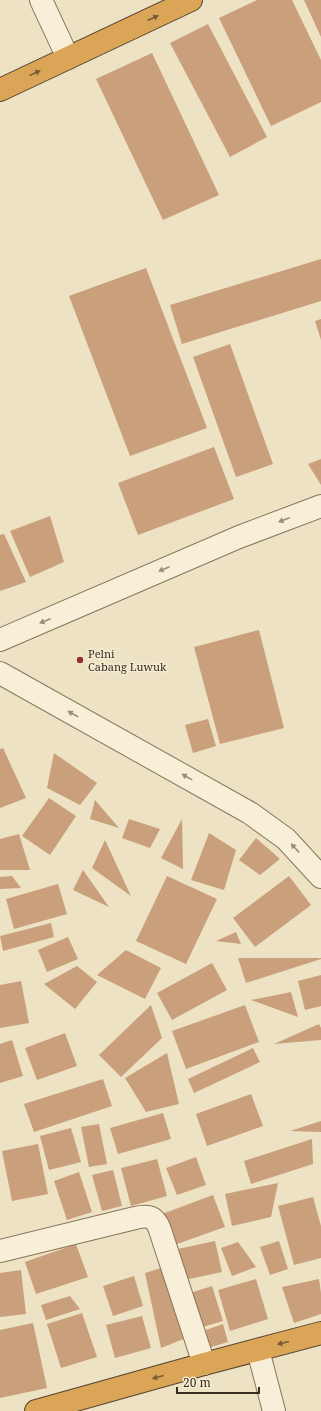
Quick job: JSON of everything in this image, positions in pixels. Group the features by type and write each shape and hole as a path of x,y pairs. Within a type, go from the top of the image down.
{"highway":[{"path":"0,90 191,0"},
{"path":"36,1411 204,1364 321,1334"}],"street":[{"path":"41,0 68,58"},
{"path":"0,640 239,537 321,506"},
{"path":"0,673 250,813 286,840 321,877"},
{"path":"0,1251 142,1216 153,1219 156,1221 160,1230 204,1364"},
{"path":"258,1350 274,1411"}],"building":[{"path":"257,0 292,0 321,60 321,102 271,126 219,18"},
{"path":"304,0 321,0 321,37"},
{"path":"208,24 267,137 230,157 170,43"},
{"path":"152,53 219,195 163,220 96,79"},
{"path":"321,259 321,301 182,344 170,305"},
{"path":"146,268 207,428 130,456 69,296"},
{"path":"321,319 321,340 315,321"},
{"path":"230,344 273,464 236,477 193,357"},
{"path":"214,447 234,499 138,535 118,483"},
{"path":"321,459 321,485 308,464"},
{"path":"50,516 64,562 30,577 10,531"},
{"path":"4,534 26,582 0,591 0,535"},
{"path":"259,630 284,728 220,744 194,647"},
{"path":"208,719 216,746 193,753 185,725"},
{"path":"3,748 26,798 0,808 0,749"},
{"path":"54,753 97,783 80,805 47,788"},
{"path":"49,798 76,816 50,855 22,836"},
{"path":"95,800 119,828 90,819"},
{"path":"129,819 160,829 150,848 122,838"},
{"path":"182,819 183,869 161,858"},
{"path":"209,833 236,850 224,890 191,880"},
{"path":"19,834 30,870 0,870 0,839"},
{"path":"256,838 280,859 260,875 239,860"},
{"path":"105,840 131,896 92,868"},
{"path":"83,870 109,907 73,890"},
{"path":"12,876 21,888 0,889 0,877"},
{"path":"167,876 217,899 186,964 136,941"},
{"path":"289,876 311,905 255,947 233,918"},
{"path":"58,884 67,914 14,929 6,899"},
{"path":"51,923 54,937 3,951 0,936"},
{"path":"236,932 241,944 216,941"},
{"path":"68,937 78,959 47,972 38,950"},
{"path":"126,950 161,968 145,999 97,975"},
{"path":"238,958 321,958 321,959 246,983"},
{"path":"212,963 227,990 172,1020 157,993"},
{"path":"77,966 97,982 75,1009 44,984"},
{"path":"321,975 321,1006 305,1010 298,981"},
{"path":"21,981 29,1023 0,1028 0,985"},
{"path":"291,992 298,1017 251,1000"},
{"path":"151,1005 162,1038 121,1077 99,1055"},
{"path":"245,1005 259,1042 186,1069 172,1031"},
{"path":"319,1024 321,1028 321,1040 274,1044"},
{"path":"65,1033 77,1066 37,1080 25,1048"},
{"path":"12,1040 23,1076 0,1083 0,1044"},
{"path":"253,1048 260,1062 194,1093 188,1079"},
{"path":"167,1053 179,1104 146,1112 125,1078"},
{"path":"103,1079 112,1106 34,1132 24,1104"},
{"path":"251,1094 263,1126 207,1146 196,1114"},
{"path":"163,1113 171,1139 118,1154 110,1128"},
{"path":"321,1121 321,1132 290,1131"},
{"path":"99,1124 107,1164 89,1167 81,1127"},
{"path":"71,1128 81,1162 49,1170 40,1136"},
{"path":"312,1139 313,1164 251,1184 244,1161"},
{"path":"38,1144 48,1194 12,1201 2,1151"},
{"path":"196,1157 206,1185 177,1195 166,1168"},
{"path":"157,1159 167,1196 131,1206 121,1168"},
{"path":"113,1170 122,1206 102,1211 92,1175"},
{"path":"79,1172 92,1212 67,1220 54,1181"},
{"path":"278,1183 271,1217 232,1226 225,1194"},
{"path":"213,1195 225,1227 174,1245 162,1214"},
{"path":"313,1197 321,1226 321,1258 294,1265 278,1206"},
{"path":"215,1241 222,1272 180,1281 173,1250"},
{"path":"279,1241 288,1269 270,1275 260,1247"},
{"path":"238,1242 256,1267 232,1276 221,1248"},
{"path":"76,1244 88,1277 36,1294 25,1262"},
{"path":"161,1268 186,1338 161,1348 145,1273"},
{"path":"21,1270 26,1314 0,1317 0,1273"},
{"path":"134,1276 143,1306 113,1316 103,1286"},
{"path":"256,1279 268,1319 230,1331 218,1290"},
{"path":"319,1279 321,1314 294,1323 282,1287"},
{"path":"212,1286 223,1321 196,1329 184,1295"},
{"path":"70,1296 80,1309 46,1320 41,1305"},
{"path":"82,1313 97,1357 61,1368 47,1324"},
{"path":"142,1316 151,1348 115,1358 106,1325"},
{"path":"33,1323 47,1388 0,1398 0,1330"},
{"path":"223,1324 228,1342 205,1349 200,1332"}],"place":[{"name":"Pelni Cabang Luwuk","path":"80,660"}]}
